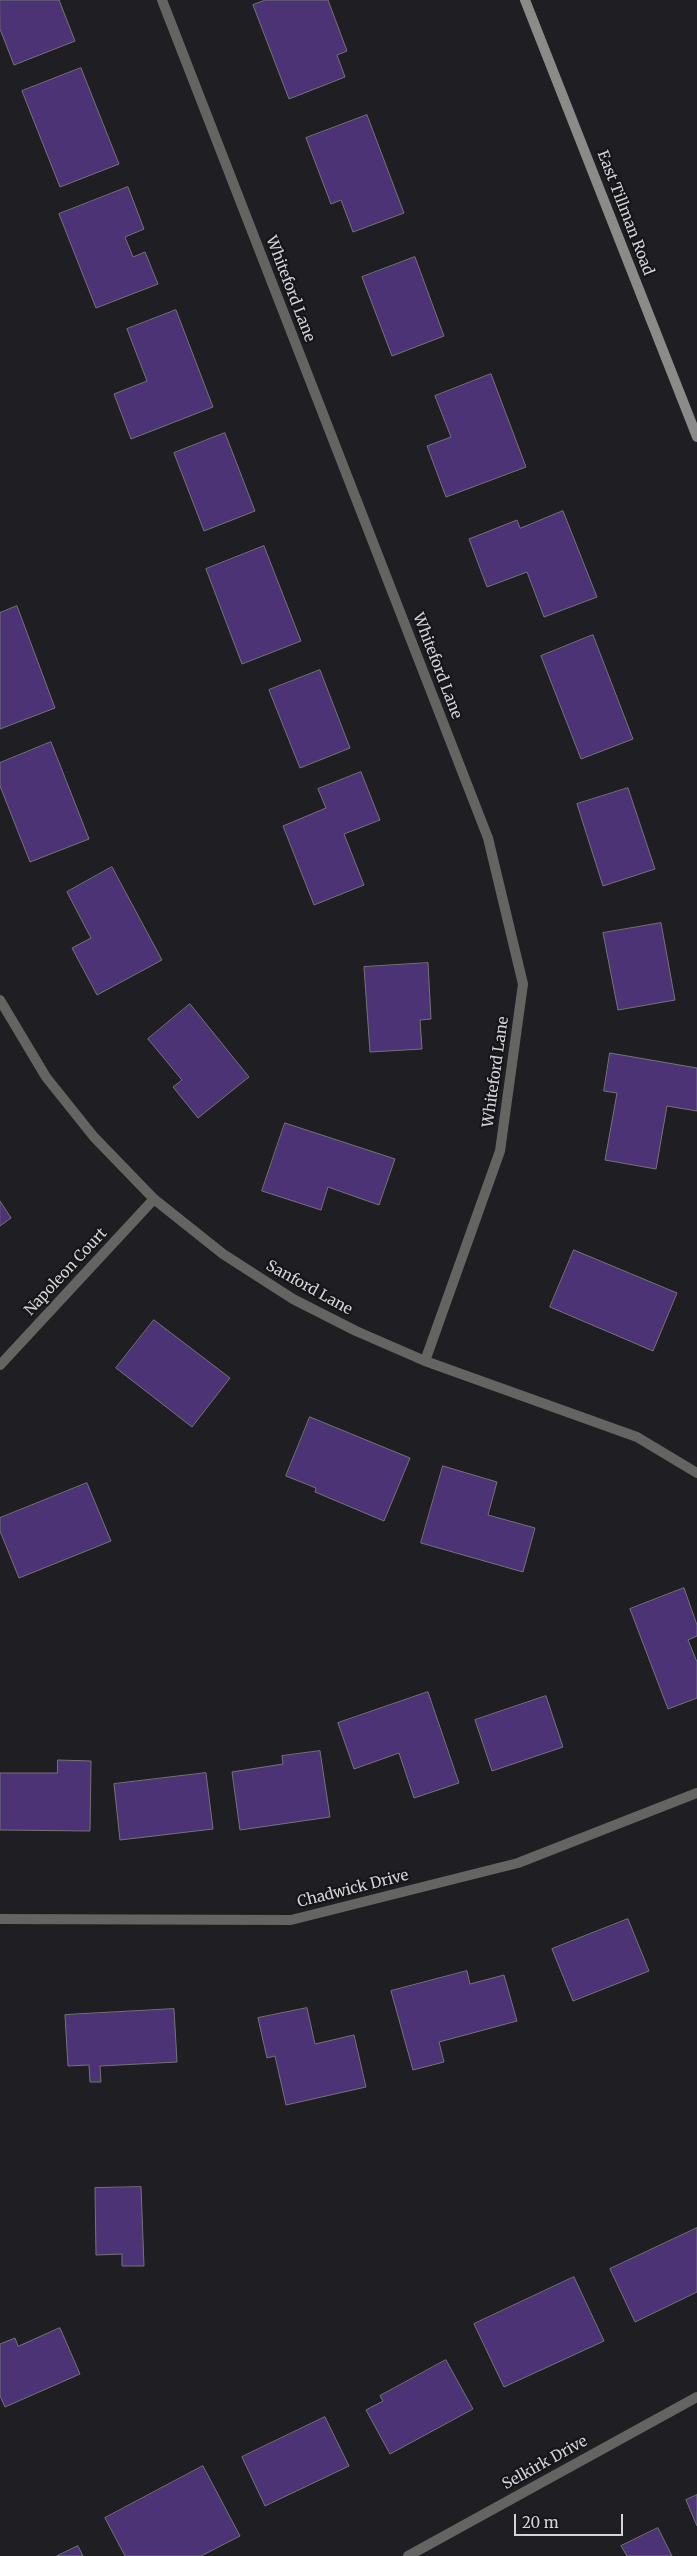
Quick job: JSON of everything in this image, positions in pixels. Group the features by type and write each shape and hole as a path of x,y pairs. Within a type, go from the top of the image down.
{"main road":[{"name":"East Tillman Road","path":"525,0 697,437"}],"street":[{"name":"Whiteford Lane","path":"162,0 488,838 523,984 500,1151 425,1360"},
{"name":"Sanford Lane","path":"0,1000 46,1078 94,1137 154,1199 223,1254 293,1299 356,1331 425,1360 637,1437 697,1473"},
{"name":"Napoleon Court","path":"0,1365 154,1199"},
{"name":"Chadwick Drive","path":"0,1919 291,1920 518,1863 697,1793"},
{"name":"Selkirk Drive","path":"408,2556 697,2397"}],"building":[{"path":"0,0 59,0 75,41 14,65 0,29"},
{"path":"266,0 328,0 347,51 337,55 345,77 289,99 253,5"},
{"path":"81,68 119,164 60,187 22,91"},
{"path":"367,115 404,213 353,232 341,200 331,204 306,138"},
{"path":"128,187 144,229 125,237 133,257 145,252 158,284 96,308 59,214"},
{"path":"415,257 444,336 392,356 362,277"},
{"path":"176,310 213,407 131,439 114,394 147,381 127,329"},
{"path":"491,374 526,467 446,497 427,446 451,437 435,396"},
{"path":"225,433 255,511 204,531 174,453"},
{"path":"563,511 597,597 544,617 527,572 487,587 469,539 517,520 520,528"},
{"path":"264,546 301,641 242,664 206,569"},
{"path":"17,606 55,708 0,729 0,613"},
{"path":"593,635 633,739 581,759 541,656"},
{"path":"320,670 350,748 300,768 269,690"},
{"path":"51,742 89,839 30,862 0,786 0,763"},
{"path":"361,772 380,820 344,834 364,885 314,905 283,826 326,808 318,789"},
{"path":"628,788 655,869 603,886 577,804"},
{"path":"112,867 162,960 97,995 72,948 91,938 67,892"},
{"path":"661,923 675,1000 618,1010 603,933"},
{"path":"428,963 431,1019 420,1020 422,1049 370,1052 364,967"},
{"path":"190,1004 249,1077 198,1118 173,1087 182,1080 148,1039"},
{"path":"610,1053 697,1068 697,1111 667,1106 656,1169 605,1160 617,1093 604,1091"},
{"path":"285,1123 395,1159 379,1205 328,1187 321,1210 262,1191"},
{"path":"0,1201 11,1218 0,1226"},
{"path":"574,1250 677,1293 653,1351 550,1307"},
{"path":"154,1320 230,1378 192,1427 116,1368"},
{"path":"310,1417 410,1458 384,1521 315,1492 316,1488 286,1476"},
{"path":"443,1466 497,1482 488,1515 535,1528 523,1572 421,1543"},
{"path":"87,1483 111,1541 19,1578 0,1531 0,1518"},
{"path":"684,1588 697,1625 697,1636 688,1640 697,1662 697,1698 668,1709 630,1609"},
{"path":"428,1692 459,1783 414,1798 399,1753 354,1769 338,1723"},
{"path":"546,1696 563,1747 492,1771 475,1720"},
{"path":"320,1751 330,1817 240,1830 232,1772 283,1764 282,1756"},
{"path":"58,1760 91,1761 90,1831 0,1830 0,1773 57,1773"},
{"path":"206,1773 213,1829 120,1840 114,1784"},
{"path":"628,1919 649,1971 573,2001 552,1949"},
{"path":"467,1971 470,1984 504,1975 517,2021 439,2042 444,2062 413,2070 391,1991"},
{"path":"307,2008 315,2044 354,2035 366,2087 286,2105 275,2056 267,2058 258,2018"},
{"path":"174,2009 177,2062 100,2066 101,2082 90,2082 89,2065 68,2066 65,2015"},
{"path":"141,2187 144,2266 122,2266 122,2254 96,2255 95,2188"},
{"path":"697,2228 697,2292 635,2322 610,2269"},
{"path":"574,2277 604,2341 504,2387 474,2324"},
{"path":"60,2328 80,2374 5,2407 0,2396 0,2344 15,2338 18,2346"},
{"path":"446,2360 473,2409 390,2454 366,2410 383,2401 380,2396"},
{"path":"325,2417 349,2466 265,2506 242,2457"},
{"path":"203,2466 240,2536 201,2556 125,2556 105,2518"},
{"path":"697,2495 697,2526 686,2500"},
{"path":"658,2528 672,2556 627,2556 621,2546"},
{"path":"78,2546 83,2556 57,2556"}]}
